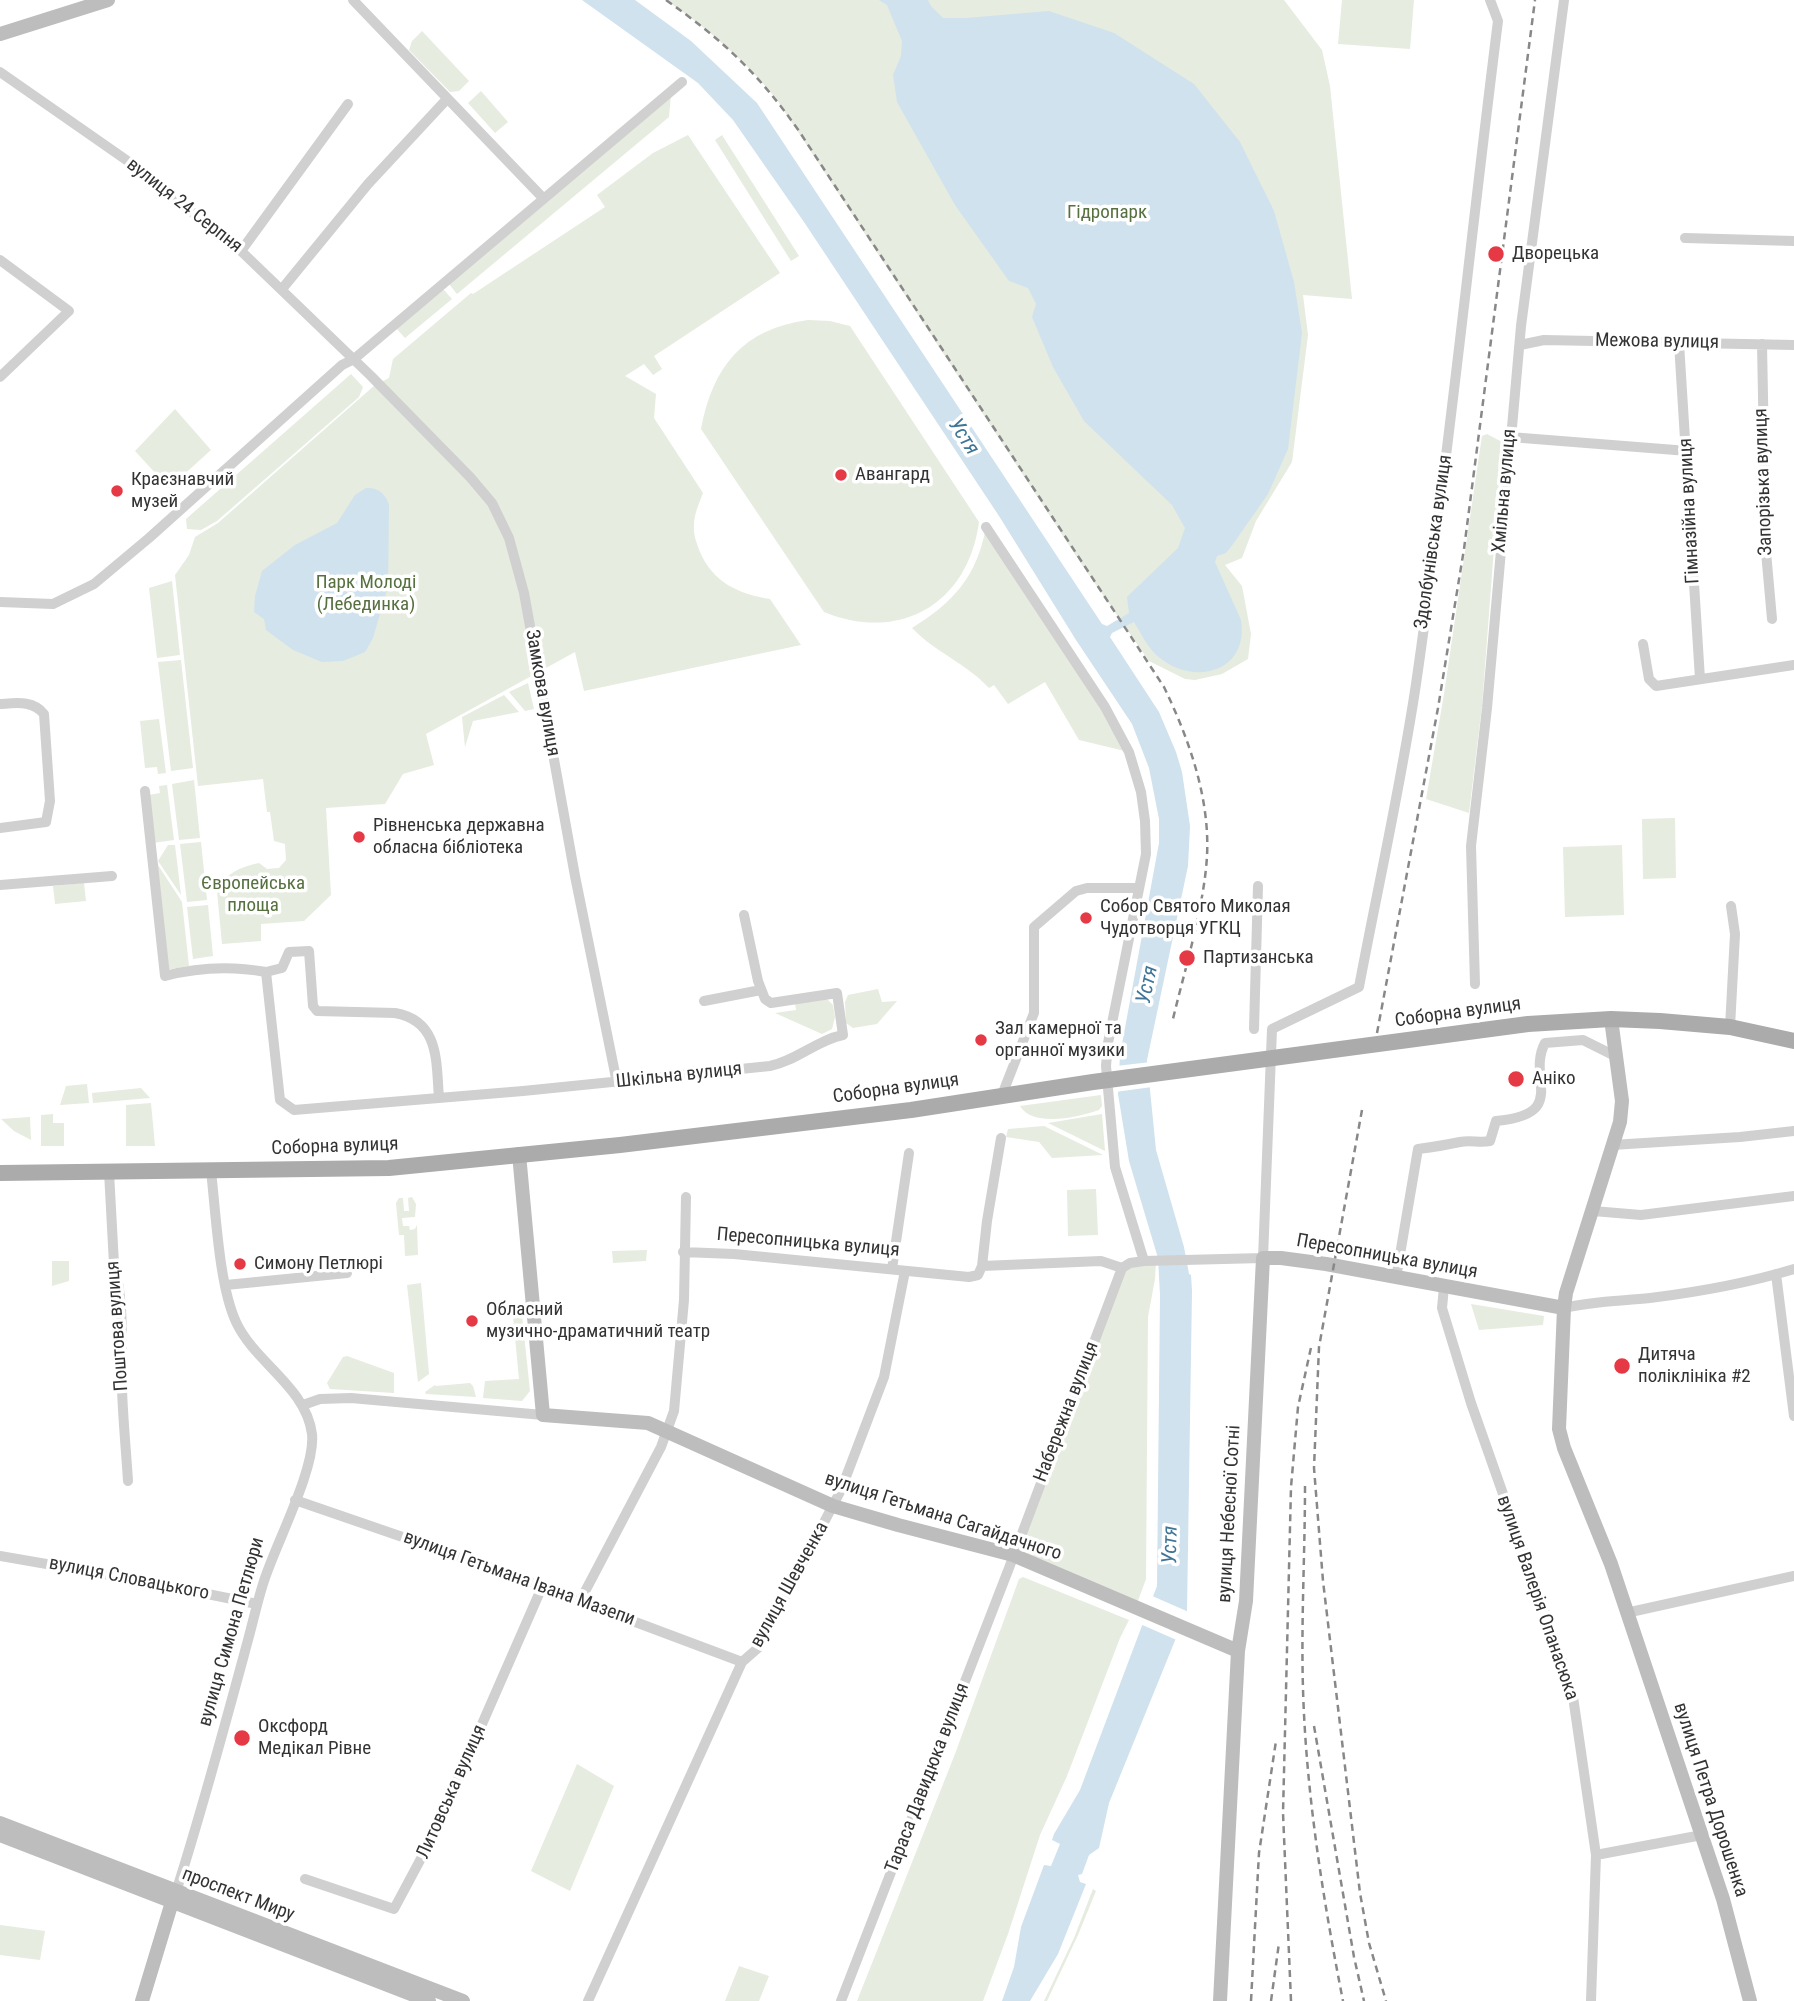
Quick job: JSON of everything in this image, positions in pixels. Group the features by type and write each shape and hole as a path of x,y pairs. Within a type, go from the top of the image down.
{"main road":[{"name":"Соборна вулиця","path":"0,1173 389,1168 885,1114 1093,1082 1528,1024 1611,1019 1660,1021 1730,1027 1794,1041"}],"street":[{"path":"0,34 108,0"},
{"path":"353,0 543,198"},
{"name":"Здолбунівська вулиця","path":"1272,1029 1359,987 1415,686 1454,400 1497,20 1490,0"},
{"name":"Хмільна вулиця","path":"1475,984 1471,846 1487,708 1521,326 1564,0"},
{"name":"вулиця 24 Серпня","path":"0,72 132,164 241,251 354,359"},
{"path":"0,602 53,604 94,584 342,365 354,359 682,82"},
{"path":"282,289 368,184 447,99"},
{"path":"241,251 348,104"},
{"path":"1685,238 1794,241"},
{"path":"0,260 69,311 0,377"},
{"name":"Межова вулиця","path":"1520,345 1544,340 1794,345"},
{"name":"Гімназійна вулиця","path":"1679,343 1688,450 1700,679"},
{"name":"Запорізька вулиця","path":"1762,344 1766,539 1772,619"},
{"name":"Замкова вулиця","path":"354,359 470,477 492,503 509,538 524,593 573,864 617,1083"},
{"path":"1510,437 1688,450"},
{"path":"986,527 1105,707 1129,752 1141,792 1146,854 1105,1066 1115,1167 1144,1261"},
{"path":"1643,644 1649,678 1656,686 1794,666"},
{"path":"0,704 34,705 44,714 50,801 46,822 0,828"},
{"path":"145,791 165,976 201,968 246,968 266,972 282,968 289,952 309,951 313,1006 317,1011 395,1013 414,1019 430,1035 434,1046 439,1098"},
{"path":"0,885 112,876"},
{"path":"1254,1029 1258,886"},
{"path":"1002,1095 1034,1013 1034,927 1076,891 1087,888 1139,888"},
{"path":"1730,1027 1735,934 1731,906"},
{"path":"704,1001 761,990 744,915"},
{"name":"Шкільна вулиця","path":"266,972 280,1100 293,1110 617,1083 777,1065 822,1041 843,1035 837,993 771,1003 765,999 761,990"},
{"name":"вулиця Петра Дорошенка","path":"1611,1019 1622,1101 1620,1122 1564,1308 1559,1429 1564,1448 1598,1529 1702,1835 1723,1899 1750,2001"},
{"name":"вулиця Небесної Сотні","path":"1220,2001 1238,1651 1246,1601 1264,1258 1272,1029"},
{"path":"1396,1278 1418,1149 1446,1147 1462,1141 1490,1141 1496,1121 1517,1119 1533,1110 1542,1089 1540,1052 1545,1043 1583,1040 1617,1057"},
{"path":"1612,1145 1794,1131"},
{"path":"982,1266 1001,1138"},
{"path":"892,1269 909,1153"},
{"path":"519,1154 543,1415"},
{"name":"вулиця Симона Петлюри","path":"142,2001 257,1604 276,1545 310,1458 312,1442 312,1431 303,1405 254,1351 242,1334 231,1309 211,1171"},
{"name":"Поштова вулиця","path":"109,1172 114,1264 118,1278 122,1334 122,1390 128,1481"},
{"path":"1592,1211 1641,1215 1794,1196"},
{"path":"580,1601 647,1475 674,1410 684,1300 683,1252 687,1198"},
{"name":"Пересопницька вулиця","path":"683,1252 734,1254 969,1278 978,1275 982,1266 1101,1261 1122,1268 1130,1263 1144,1261 1264,1258 1303,1261 1564,1308 1583,1303 1682,1293 1794,1269"},
{"name":"Набережна вулиця","path":"1013,1555 1122,1268"},
{"name":"вулиця Шевченка","path":"588,2001 742,1662 758,1648 834,1506 884,1377 905,1271"},
{"path":"226,1286 347,1273"},
{"path":"1776,1274 1794,1416"},
{"name":"вулиця Валерія Опанасюка","path":"1444,1287 1442,1308 1471,1403 1572,1690 1596,1855 1591,2001"},
{"name":"вулиця Гетьмана Сагайдачного","path":"303,1405 320,1399 351,1398 648,1423 834,1506 1013,1555 1238,1651"},
{"name":"вулиця Гетьмана Івана Мазепи","path":"295,1500 542,1587 742,1662"},
{"name":"Тараса Давидюка вулиця","path":"841,2001 1013,1555"},
{"name":"вулиця Словацького","path":"0,1556 119,1576 257,1604"},
{"path":"1626,1613 1794,1576"},
{"name":"Литовська вулиця","path":"305,1880 394,1909 433,1836 542,1587"},
{"name":"проспект Миру","path":"0,1823 429,2001"},
{"name":"проспект Миру","path":"0,1835 463,2001"},
{"path":"1596,1855 1702,1835"}],"green space":[{"name":"Гідропарк","path":"666,0 1284,0 1322,50 1330,86 1352,299 1303,295 1308,335 1292,462 1256,521 1242,558 1225,565 1242,586 1251,634 1248,659 1222,674 1195,680 1185,679 1149,661 1082,565 777,100 725,46"},
{"path":"1342,0 1414,0 1410,49 1338,44"},
{"path":"422,31 469,81 459,91 450,92 409,50 412,41"},
{"path":"481,91 508,122 495,133 468,103"},
{"path":"671,94 669,117 457,294 449,284"},
{"path":"688,135 780,273 654,356 662,369 653,375 644,364 625,376 656,394 654,418 703,493 694,529 705,562 719,579 728,585 747,594 770,599 801,645 584,691 575,652 426,734 434,765 403,774 385,804 326,808 331,895 304,921 261,924 261,941 222,944 217,891 220,885 234,872 252,865 259,863 267,869 279,868 286,860 285,844 274,841 263,779 198,786 175,575 189,555 195,537 218,523 375,385 389,378 393,359 471,293 605,207 597,195 653,153"},
{"path":"722,135 799,256 791,261 715,140"},
{"path":"443,289 452,299 405,338 396,328"},
{"name":"Авангард","path":"808,320 830,321 850,326 979,522 972,551 961,575 945,595 926,609 904,619 879,623 852,620 824,612 701,429 714,387 735,354 766,332"},
{"path":"351,374 363,387 359,397 217,521 201,530 187,529 186,519"},
{"path":"175,409 211,450 169,488 135,451"},
{"path":"1487,434 1502,442 1482,706 1469,813 1426,799 1482,436"},
{"path":"986,527 1129,752 1079,740 1045,682 1008,704 994,685 989,688 912,628 951,598 970,574 977,560"},
{"path":"172,581 180,655 157,658 149,588"},
{"path":"181,660 193,768 171,771 158,662"},
{"path":"528,683 534,709 525,711 509,692"},
{"path":"504,695 519,712 473,721 465,747 462,717"},
{"path":"159,719 166,773 158,774 157,767 145,768 140,721"},
{"path":"194,780 200,838 179,840 172,784"},
{"path":"167,785 174,840 153,843 149,795 160,793 159,786"},
{"path":"1675,818 1676,878 1643,879 1642,819"},
{"path":"201,842 207,900 187,902 180,844"},
{"path":"168,845 175,845 181,895 158,861"},
{"path":"1622,845 1624,915 1565,917 1563,847"},
{"path":"156,862 182,902 189,966 166,970"},
{"path":"84,883 86,901 55,904 53,886"},
{"path":"208,905 213,956 193,959 187,907"},
{"path":"878,989 882,1002 897,1001 877,1024 853,1028 846,1023 845,1002 848,995"},
{"path":"826,998 833,1005 835,1017 832,1029 822,1034 775,1013 796,1010 795,1003"},
{"path":"87,1084 89,1103 60,1105 66,1086"},
{"path":"141,1088 150,1098 93,1103 92,1093"},
{"path":"1101,1095 1102,1106 1099,1110 1069,1118 1035,1117 1020,1106"},
{"path":"151,1103 155,1146 126,1146 126,1105"},
{"path":"53,1114 53,1123 64,1123 64,1146 41,1146 41,1115"},
{"path":"1102,1114 1105,1151 1048,1123"},
{"path":"30,1117 31,1140 14,1131 1,1119"},
{"path":"1044,1126 1103,1155 1052,1158 1039,1142 1006,1137 1008,1129"},
{"path":"1096,1189 1098,1235 1068,1236 1067,1190"},
{"path":"412,1197 416,1204 415,1217 402,1218 403,1226 409,1226 410,1230 417,1225 418,1255 405,1256 404,1235 399,1235 396,1203 399,1198 403,1198 404,1211 409,1211 408,1198"},
{"path":"647,1250 646,1261 613,1263 612,1251"},
{"path":"52,1261 69,1261 69,1281 52,1286"},
{"path":"1156,1262 1148,1317 1146,1579 1136,1606 1013,1555 1122,1268"},
{"path":"421,1283 429,1374 418,1382 407,1285"},
{"path":"1471,1304 1544,1316 1543,1325 1479,1330"},
{"path":"522,1315 530,1391 522,1401 483,1398 485,1381 519,1379 513,1316"},
{"path":"347,1356 394,1373 394,1393 330,1389 327,1383 343,1357"},
{"path":"470,1383 476,1397 425,1392 435,1385"},
{"path":"1023,1577 1129,1620 1067,1776 1040,1835 983,2001 857,2001 955,1754 1019,1579"},
{"path":"577,1764 614,1786 570,1891 531,1871"},
{"path":"1093,1889 1096,1891 1078,1935 1047,2001 1044,2001 1074,1938"},
{"path":"0,1925 45,1931 40,1960 0,1955"},
{"path":"739,1966 769,1976 759,2001 725,2001"}],"water":[{"name":"Устя","path":"582,0 635,0 691,41 757,103 1102,624 1107,626 1129,613 1127,597 1178,548 1185,528 1172,505 1084,421 1053,367 1032,317 1036,304 1028,288 1009,281 955,205 897,102 893,75 901,56 902,41 887,5 879,0 928,0 943,18 1049,11 1114,33 1194,84 1240,142 1274,211 1294,282 1302,333 1288,449 1268,494 1226,553 1217,556 1215,562 1241,620 1241,638 1237,652 1217,669 1189,671 1174,667 1160,658 1134,622 1112,633 1110,637 1159,712 1176,752 1182,772 1190,826 1188,866 1147,1060 1156,1150 1191,1275 1187,1611 1109,1803 1099,1848 1089,1855 1082,1874 1078,1875 1080,1882 1086,1884 1058,1954 1030,2001 1002,2001 1014,1967 1021,1927 1044,1865 1051,1866 1060,1844 1052,1840 1054,1834 1080,1790 1157,1586 1160,1295 1158,1258 1129,1161 1118,1094 1120,1055 1159,843 1159,819 1149,768 1132,724 999,516 733,120 698,83"},
{"path":"366,488 381,492 389,505 388,586 373,638 365,652 343,661 322,662 293,650 266,630 264,619 254,612 255,596 262,571 295,545 337,523 355,495"}],"pier":[{"path":"1151,1062 1152,1087 1115,1092 1116,1066"},
{"path":"1150,1595 1191,1613 1179,1641 1140,1624"}],"railway":[{"path":"666,0 739,59 799,131 1164,687 1182,727 1196,769 1207,834 1202,897 1172,1023"},
{"path":"1377,1033 1438,708 1464,549 1535,0"},
{"path":"1362,1110 1319,1347 1314,1468 1323,1581 1360,1893 1369,1943 1386,2001"},
{"path":"1291,2001 1283,1813 1291,1487 1298,1407 1312,1343"},
{"path":"1305,1486 1302,1638 1305,1728 1317,1846 1343,2001"},
{"path":"1314,1726 1364,2001"},
{"path":"1251,2001 1259,1853 1276,1741"},
{"path":"1271,2001 1279,1943"}],"place":[{"name":"Дворецька","path":"1496,254"},
{"name":"Авангард","path":"841,475"},
{"name":"Краєзнавчий музей","path":"117,491"},
{"name":"Рівненська державна обласна бібліотека","path":"359,837"},
{"name":"Собор Святого Миколая Чудотворця УГКЦ","path":"1086,918"},
{"name":"Партизанська","path":"1187,958"},
{"name":"Зал камерної та органної музики","path":"981,1040"},
{"name":"Аніко","path":"1516,1079"},
{"name":"Симону Петлюрі","path":"240,1264"},
{"name":"Обласний музично-драматичний театр","path":"472,1321"},
{"name":"Дитяча поліклініка #2","path":"1622,1366"},
{"name":"Оксфорд Медікал Рівне","path":"242,1738"}],"park label":[{"name":"Парк Молоді (Лебединка)","path":"366,594"},
{"name":"Європейська площа","path":"253,895"}]}
